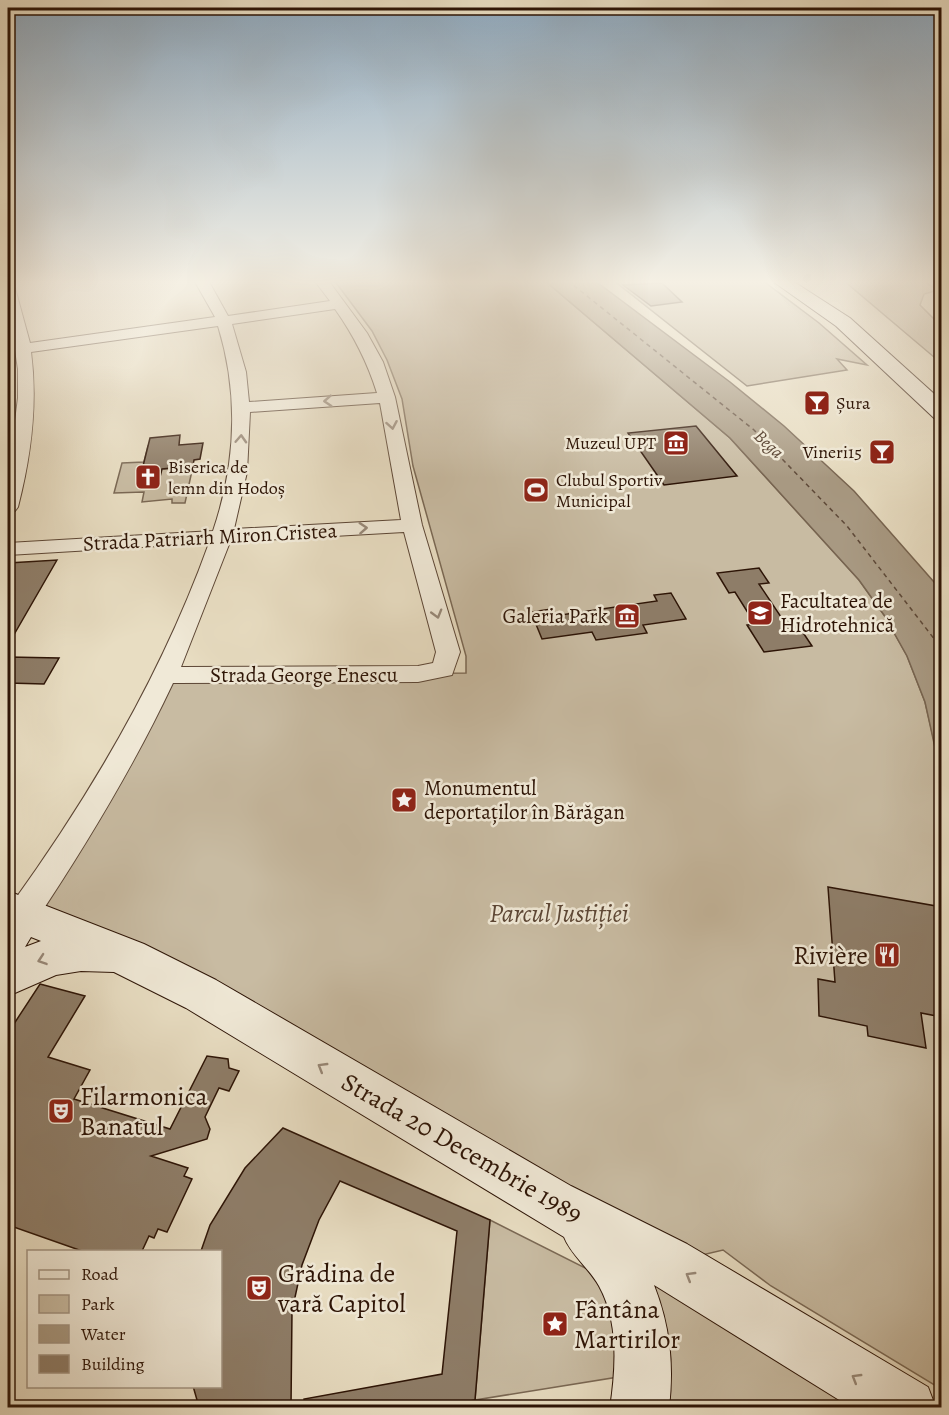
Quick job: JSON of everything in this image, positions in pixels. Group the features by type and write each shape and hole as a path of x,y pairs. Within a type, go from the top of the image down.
{"street":[{"path":"8,507 21,445 25,392 21,346"},
{"path":"22,349 42,346"},
{"path":"12,921 88,814 164,675 193,613 221,537 238,473 241,408 234,355 231,346"},
{"path":"366,346 375,362 387,397 412,525"},
{"path":"870,346 942,413"},
{"path":"241,408 387,397"},
{"name":"Strada Patriarh Miron Cristea","path":"8,549 412,525"},
{"name":"Strada George Enescu","path":"164,675 418,674 443,669 448,652 412,525"},
{"name":"Strada 20 Decembrie 1989","path":"12,921 140,963 201,994 553,1204 668,1263 907,1407"},
{"path":"8,976 39,961 73,953 111,953 140,963"},
{"path":"553,1204 578,1220 597,1238 622,1273 631,1294 640,1323 643,1349 644,1379 639,1407"}],"green space":[{"name":"Parcul Justiției","path":"380,346 622,346 730,438 859,580 884,615 907,656 925,702 942,775 941,1389 771,1286 723,1250 668,1263 37,921 164,675 466,673 466,656 413,466 402,399"},
{"path":"696,346 845,346 867,365 837,359 847,370 747,386"},
{"path":"921,346 941,346 941,363"},
{"path":"160,445 164,469 193,466 185,503 172,503 172,499 142,502 144,492 114,493 122,463 144,462 148,446"},
{"path":"490,1220 611,1281 618,1377 475,1400"},
{"path":"643,1265 870,1407 666,1407"}],"water":[{"name":"Bega","path":"622,346 682,346 730,382 784,426 854,491 934,582 942,593 941,775 925,702 907,656 884,615 859,580 730,438"}],"building":[{"path":"696,426 737,476 664,485 628,433"},
{"path":"180,435 179,445 203,443 200,459 194,460 193,466 162,469 159,481 139,482 150,438"},
{"path":"57,560 8,645 8,563"},
{"name":"Facultatea de Hidrotehnică","path":"759,568 769,583 759,584 783,620 794,619 812,646 764,652 747,625 755,624 735,592 729,593 717,573"},
{"name":"Galeria Park","path":"671,593 686,619 643,625 647,633 596,640 592,632 542,639 531,612 551,609 554,616 657,601 654,595"},
{"path":"8,657 59,658 44,684 8,683"},
{"name":"Rivière","path":"828,887 936,906 942,941 942,1017 921,1013 926,1048 868,1036 867,1026 819,1016 818,979 835,982"},
{"name":"Filarmonica Banatul","path":"40,984 85,996 48,1057 90,1070 74,1099 170,1129 207,1056 228,1059 229,1068 239,1071 229,1091 219,1088 205,1117 210,1129 207,1139 151,1156 188,1168 184,1176 192,1179 167,1232 158,1229 154,1238 149,1236 142,1250 79,1250 8,1225 8,1033"},
{"name":"Grădina de vară Capitol","path":"283,1128 490,1220 475,1400 438,1407 305,1407 304,1399 442,1374 457,1231 340,1181 319,1220 302,1265 292,1311 291,1407 199,1407 194,1388 222,1388 222,1250 201,1250 210,1225 245,1168"}],"ferry route":[{"path":"649,346 754,430 847,526 942,649"}],"place":[{"name":"Șura","path":"817,403"},
{"name":"Muzeul UPT","path":"676,443"},
{"name":"Vineri15","path":"882,452"},
{"name":"Biserica de lemn din Hodoș","path":"148,477"},
{"name":"Clubul Sportiv Municipal","path":"536,490"},
{"name":"Facultatea de Hidrotehnică","path":"760,613"},
{"name":"Galeria Park","path":"627,616"},
{"name":"Monumentul deportaților în Bărăgan","path":"404,800"},
{"name":"Rivière","path":"887,955"},
{"name":"Filarmonica Banatul","path":"61,1111"},
{"name":"Grădina de vară Capitol","path":"259,1288"},
{"name":"Fântâna Martirilor","path":"555,1324"}]}
